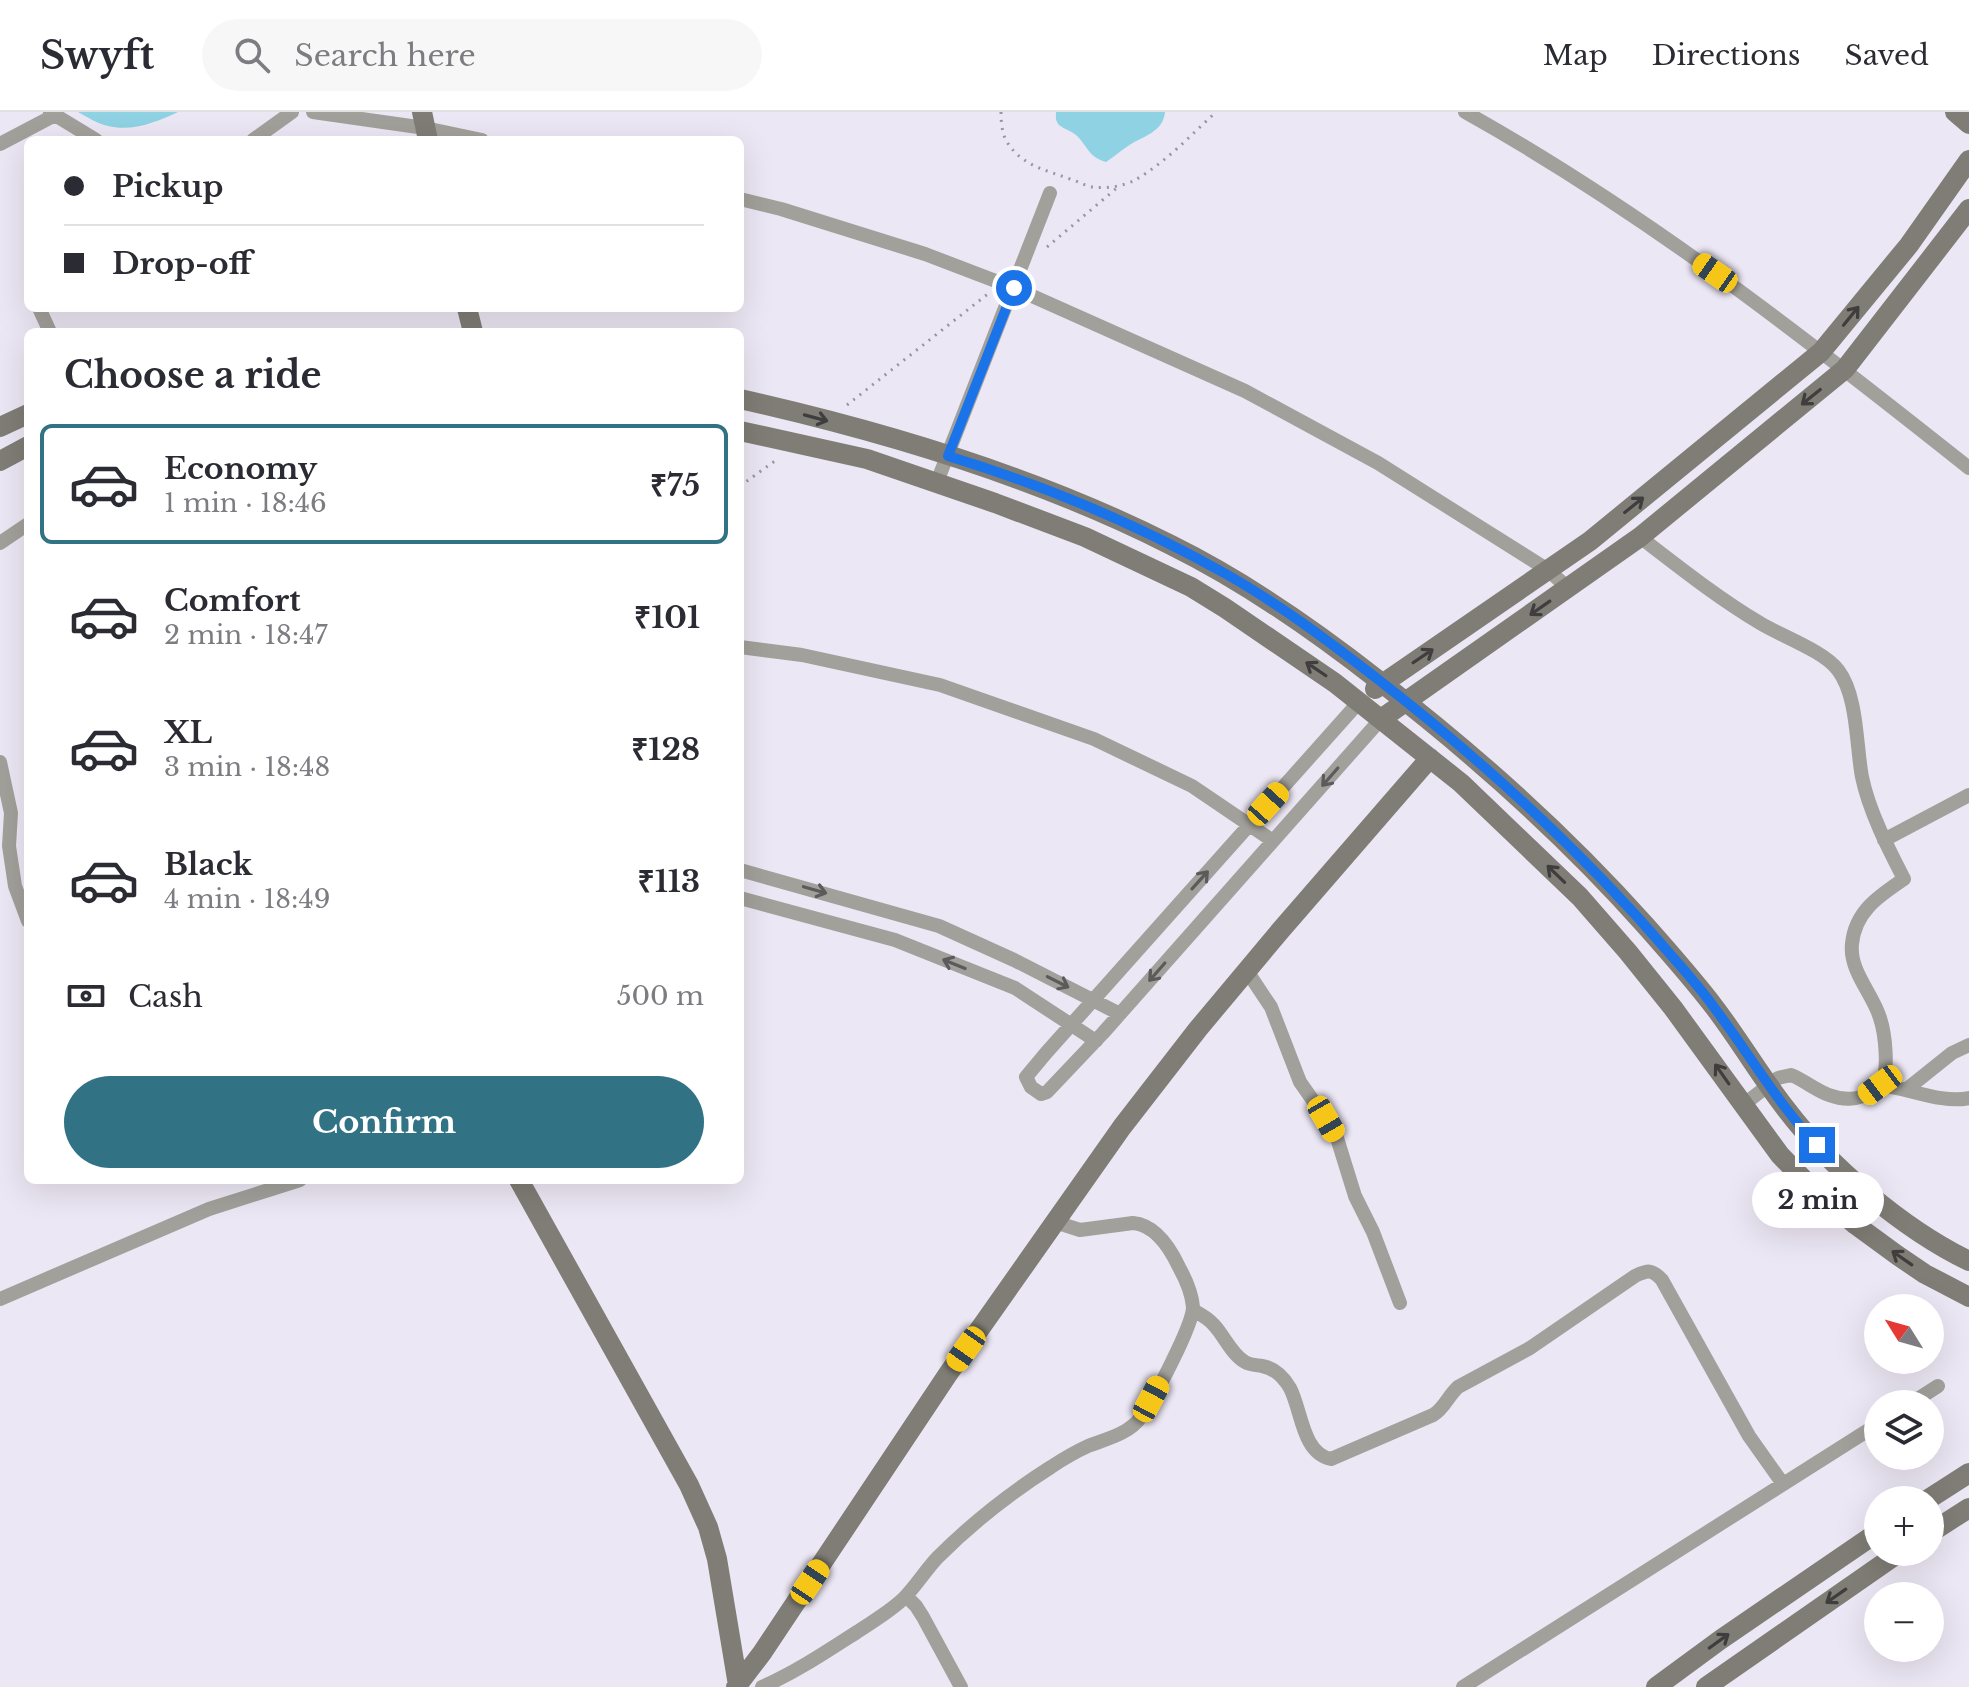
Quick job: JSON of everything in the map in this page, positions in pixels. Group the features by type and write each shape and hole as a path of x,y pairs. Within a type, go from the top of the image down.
{"street":[{"path":"259,136 292,112"},
{"path":"313,112 425,127 464,136"},
{"path":"1465,112 1628,212 1737,288 1969,468"},
{"path":"1955,112 1969,124"},
{"path":"0,144 52,113 89,136"},
{"path":"1969,160 1909,245 1821,352 1590,541 1359,702 1026,1077 1031,1087 1041,1094 1047,1092 1096,1041 1381,719 1640,537 1845,369 1969,209"},
{"path":"937,482 1007,286 1050,193"},
{"path":"744,200 925,254 1007,286 1245,391 1391,471 1548,570 1568,588"},
{"path":"744,400 884,436 993,470 1094,510 1170,544 1228,575 1299,620 1485,766 1559,834 1616,893 1715,1008 1803,1131 1830,1159 1897,1216 1969,1261"},
{"path":"0,427 24,416"},
{"path":"744,432 867,459 1085,537 1191,587 1335,683 1461,783 1580,897 1673,1008 1780,1155 1810,1186 1845,1216 1925,1274 1969,1297"},
{"path":"0,461 24,448"},
{"path":"0,543 24,527"},
{"path":"1640,537 1758,623 1822,657 1838,670 1852,707 1863,780 1884,840 1904,879 1875,899 1861,916 1852,944 1854,964 1880,1018 1886,1060 1885,1076 1880,1085 1864,1097 1848,1099 1830,1096 1791,1075 1778,1078 1743,1105"},
{"path":"744,648 802,655 940,685 1094,739 1192,786 1273,841"},
{"path":"739,1686 948,1374 1131,1115 1247,971 1430,758"},
{"path":"0,762 11,813 9,846 15,886 24,910"},
{"path":"1884,840 1969,795"},
{"path":"744,871 939,926 1120,1014"},
{"path":"744,899 895,940 1015,988 1096,1041"},
{"path":"1247,971 1271,1007 1300,1082 1337,1138 1355,1196 1373,1232 1400,1303"},
{"path":"1907,1089 1952,1053 1969,1045"},
{"path":"1880,1085 1949,1099 1969,1098"},
{"path":"0,1299 209,1209 287,1184"},
{"path":"521,1184 689,1485 708,1527 717,1559 739,1686"},
{"path":"762,1687 830,1650 875,1620 906,1596 935,1560 964,1532 1027,1483 1066,1457 1126,1430 1140,1419 1178,1349 1193,1310 1179,1266 1160,1236 1141,1224 1080,1230 1055,1222"},
{"path":"1193,1310 1213,1323 1245,1363 1272,1368 1279,1373 1298,1405 1316,1454 1331,1459 1440,1411 1458,1387 1530,1348 1635,1276 1650,1271 1662,1280 1749,1436 1783,1484"},
{"path":"1932,1390 1938,1386"},
{"path":"1463,1687 1864,1433"},
{"path":"1944,1489 1969,1473"},
{"path":"1944,1524 1969,1508"},
{"path":"1656,1687 1864,1542"},
{"path":"1706,1687 1880,1566"},
{"path":"906,1596 923,1617 961,1687"}],"path":[{"path":"1001,112 1007,141 1024,160 1041,170 1091,187 1110,187 1133,181 1216,112"},
{"path":"1045,249 1120,185"},
{"path":"827,421 1007,286"},
{"path":"744,483 800,443"}],"water":[{"path":"78,112 178,112 135,127 117,128"},
{"path":"1056,112 1165,112 1156,129 1106,162 1095,157 1076,135 1059,125"}],"route":[{"path":"1014,288 948,456 993,470 1094,510 1170,544 1228,575 1299,620 1407,702 1485,766 1559,834 1616,893 1715,1008 1784,1107 1817,1145"}]}
